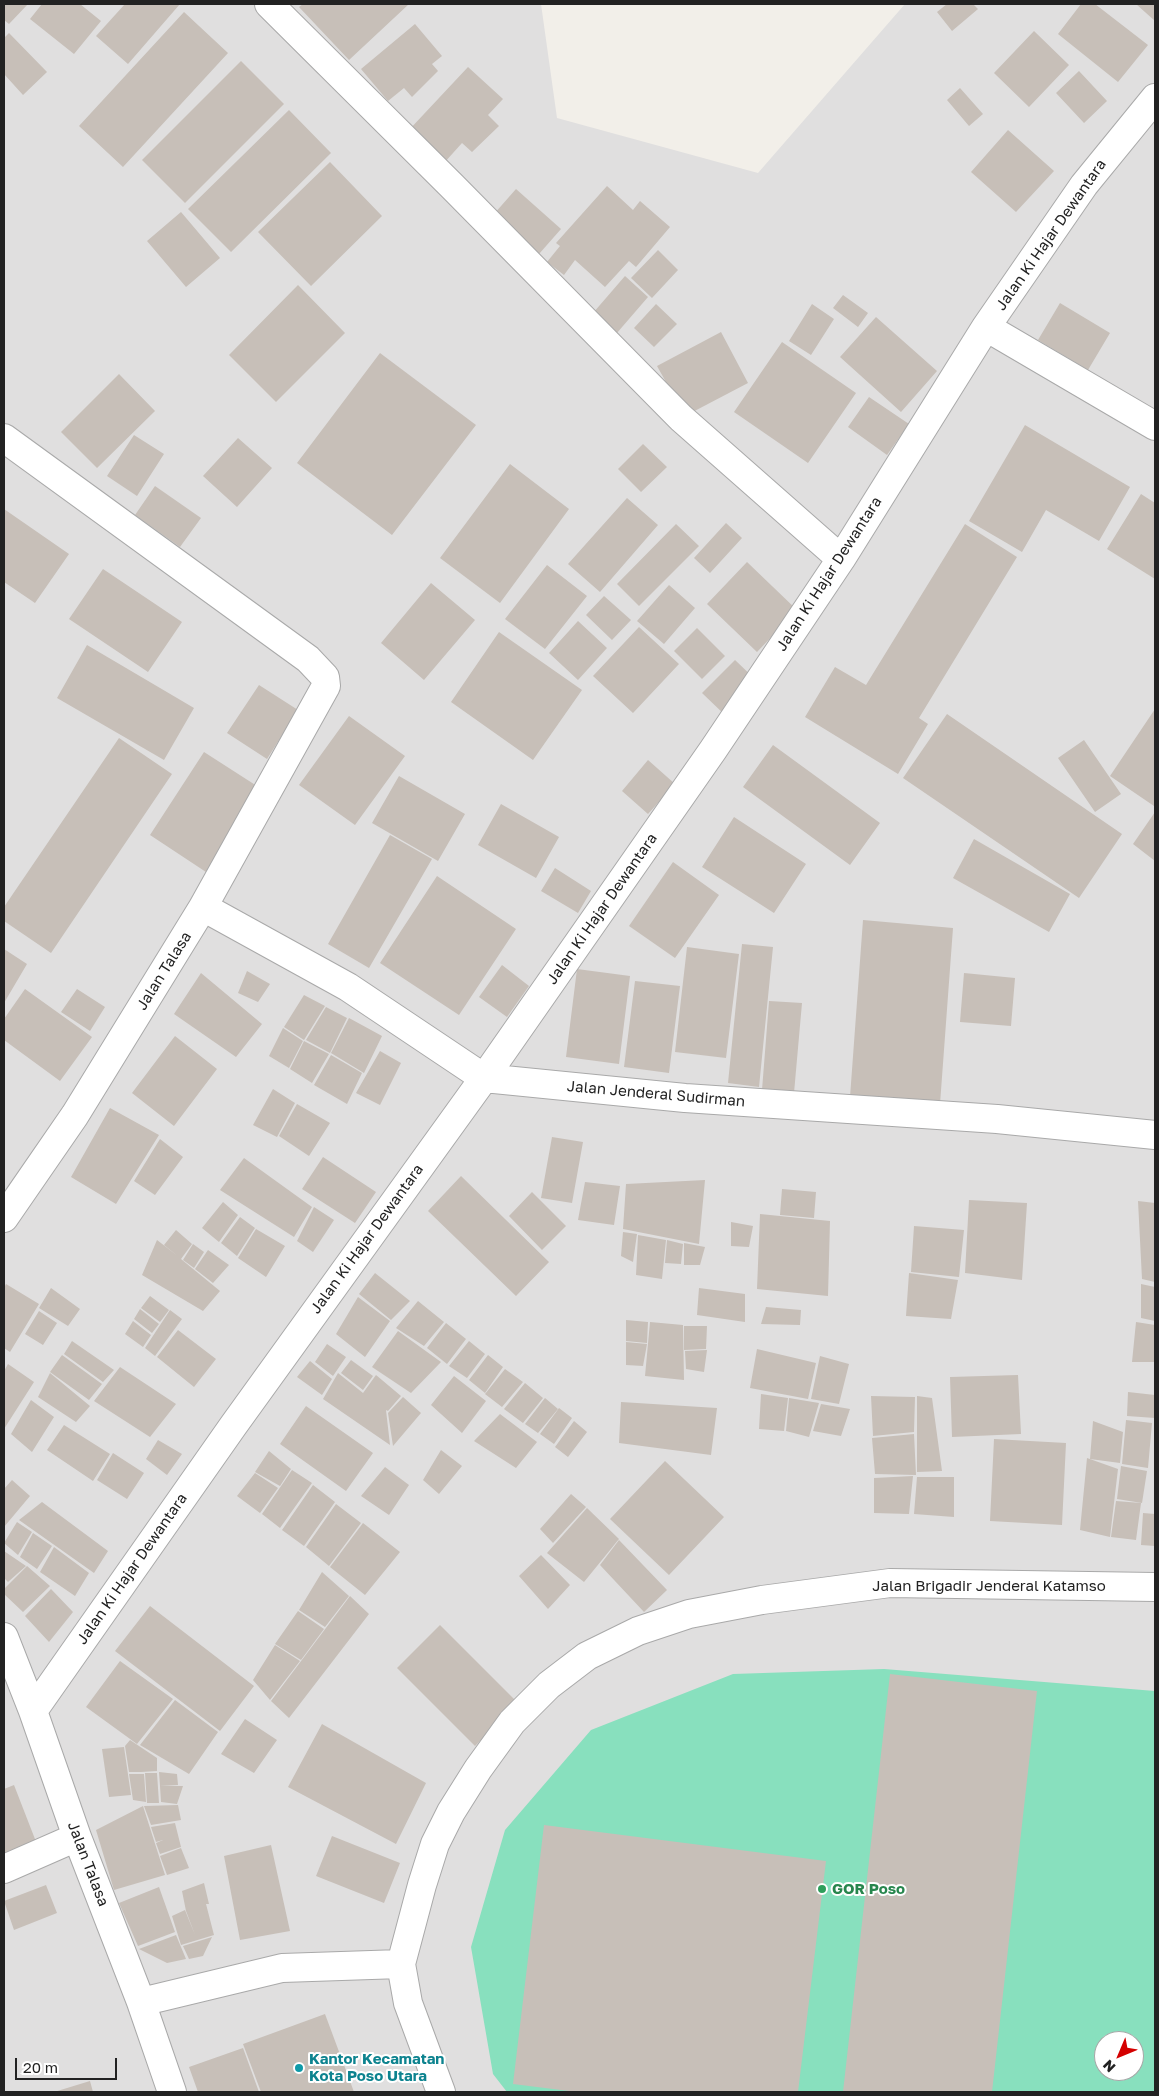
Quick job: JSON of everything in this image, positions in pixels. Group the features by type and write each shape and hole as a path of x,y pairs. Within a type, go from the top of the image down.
{"street":[{"path":"269,4 681,418 841,559"},
{"name":"Jalan Ki Hajar Dewantara","path":"33,1711 233,1426 484,1078 708,758 841,559 986,327 1084,185 1155,98"},
{"path":"986,327 1155,426"},
{"name":"Jalan Talasa","path":"4,438 308,659 323,674 326,682 325,690 309,715 203,907 75,1115 4,1218"},
{"name":"Jalan Jenderal Sudirman","path":"203,907 348,987 484,1078 685,1098 997,1119 1155,1134"},
{"name":"Jalan Brigadir Jenderal Katamso","path":"441,2092 408,2003 402,1964 422,1885 435,1844 451,1812 478,1769 512,1722 549,1685 587,1656 638,1630 689,1614 762,1600 890,1584 1155,1587"},
{"name":"Jalan Talasa","path":"4,1637 33,1711 77,1837 141,2002 172,2092"},
{"path":"4,1869 77,1837"},
{"path":"141,2002 282,1968 402,1964"}],"shaded area":[{"path":"4,4 541,4 557,118 758,173 905,4 1155,4 1155,2092 4,2092"}],"green space":[{"name":"GOR Poso","path":"884,1669 1155,1691 1155,2092 507,2092 493,2074 471,1947 505,1830 591,1730 733,1674"}],"building":[{"path":"4,4 28,4 9,24 4,20"},
{"path":"42,4 80,4 101,21 74,54 30,19"},
{"path":"125,4 180,4 128,64 96,36"},
{"path":"303,4 409,4 349,60 299,7"},
{"path":"947,4 973,4 978,9 952,31 937,12"},
{"path":"1081,4 1095,4 1148,45 1118,82 1058,34"},
{"path":"1136,4 1155,4 1155,21"},
{"path":"184,12 228,53 123,167 79,126"},
{"path":"415,24 442,56 432,64 438,71 412,97 404,88 388,101 361,69"},
{"path":"1034,31 1069,65 1029,107 994,73"},
{"path":"9,33 47,72 23,95 4,74 4,38"},
{"path":"241,61 284,104 185,203 142,160"},
{"path":"468,67 503,99 488,115 499,126 472,152 462,143 444,163 409,130"},
{"path":"1079,71 1107,101 1084,123 1056,93"},
{"path":"960,88 983,114 969,126 947,100"},
{"path":"289,110 331,153 231,252 188,209"},
{"path":"1008,130 1054,171 1016,212 971,172"},
{"path":"330,162 382,216 311,286 258,232"},
{"path":"607,186 633,210 640,201 670,227 636,267 629,261 605,287 575,260 564,275 547,262 560,246 556,243"},
{"path":"516,189 561,229 539,254 494,214"},
{"path":"181,212 220,258 186,287 147,241"},
{"path":"658,250 678,270 652,298 631,278"},
{"path":"625,276 648,297 610,341 587,320"},
{"path":"298,285 345,333 276,402 229,355"},
{"path":"843,295 868,313 858,327 833,308"},
{"path":"1060,303 1110,333 1088,370 1038,340"},
{"path":"656,304 677,324 654,347 634,328"},
{"path":"812,304 834,319 811,355 789,341"},
{"path":"876,317 937,371 901,412 840,357"},
{"path":"721,332 748,383 685,416 657,366"},
{"path":"782,342 856,393 808,463 734,412"},
{"path":"380,353 476,425 392,535 297,463"},
{"path":"119,374 155,411 97,468 61,432"},
{"path":"869,397 909,424 887,455 848,427"},
{"path":"1025,425 1130,487 1099,541 1046,510 1022,552 969,521"},
{"path":"134,435 164,454 137,496 107,476"},
{"path":"238,438 272,468 237,507 203,476"},
{"path":"643,444 667,467 641,492 618,469"},
{"path":"510,464 569,509 500,603 440,558"},
{"path":"155,486 201,518 180,547 135,515"},
{"path":"1141,494 1155,503 1155,579 1107,549"},
{"path":"627,498 658,525 600,592 568,564"},
{"path":"4,509 69,554 35,603 4,582"},
{"path":"726,523 742,538 710,573 694,558"},
{"path":"676,524 699,546 639,606 617,584"},
{"path":"965,524 1017,557 919,718 928,724 898,774 805,717 835,667 866,685"},
{"path":"747,562 797,610 757,652 707,604"},
{"path":"547,565 587,596 545,649 505,619"},
{"path":"103,569 182,622 148,672 69,619"},
{"path":"431,583 475,620 424,680 381,643"},
{"path":"669,585 695,608 664,644 637,621"},
{"path":"604,596 631,620 612,640 586,615"},
{"path":"578,621 607,648 578,680 549,653"},
{"path":"639,627 679,664 633,713 593,676"},
{"path":"697,628 725,656 702,679 674,651"},
{"path":"499,632 582,690 533,760 451,702"},
{"path":"87,645 194,708 164,760 57,698"},
{"path":"735,660 758,682 726,716 702,693"},
{"path":"259,685 298,710 267,759 227,733"},
{"path":"1155,709 1155,804 1154,806 1110,776"},
{"path":"947,714 1122,834 1079,898 903,778"},
{"path":"349,716 405,756 355,825 299,785"},
{"path":"119,738 172,774 51,953 4,921 4,907"},
{"path":"1084,740 1121,794 1095,812 1058,758"},
{"path":"773,745 880,823 850,865 743,787"},
{"path":"204,752 260,788 206,872 150,835"},
{"path":"648,760 675,784 648,814 622,791"},
{"path":"399,776 465,814 438,861 372,823"},
{"path":"501,804 559,837 536,878 478,845"},
{"path":"1155,812 1155,861 1133,844"},
{"path":"734,817 806,864 774,913 702,867"},
{"path":"390,835 432,859 369,968 328,944"},
{"path":"974,839 1070,894 1049,932 953,878"},
{"path":"673,862 719,895 675,958 629,926"},
{"path":"555,868 591,891 578,913 541,891"},
{"path":"437,876 516,929 459,1015 380,963"},
{"path":"863,920 953,928 940,1104 850,1097"},
{"path":"742,944 773,947 759,1087 728,1083"},
{"path":"687,947 739,954 726,1058 675,1052"},
{"path":"4,949 27,964 4,1003"},
{"path":"502,965 529,986 507,1017 479,997"},
{"path":"577,969 630,976 619,1064 566,1057"},
{"path":"247,971 270,984 258,1002 238,993"},
{"path":"201,973 262,1024 236,1057 174,1014"},
{"path":"964,973 1015,978 1011,1026 960,1022"},
{"path":"635,981 680,986 669,1073 624,1067"},
{"path":"25,989 92,1037 60,1081 4,1040 4,1019"},
{"path":"77,989 105,1007 90,1031 61,1012"},
{"path":"304,995 325,1006 304,1040 284,1027"},
{"path":"769,1001 802,1003 794,1093 762,1090"},
{"path":"326,1007 347,1018 330,1053 306,1040"},
{"path":"349,1018 382,1036 364,1073 331,1053"},
{"path":"283,1028 303,1041 289,1068 269,1056"},
{"path":"175,1036 217,1069 174,1126 132,1093"},
{"path":"304,1041 329,1054 312,1083 290,1069"},
{"path":"380,1051 401,1063 380,1105 356,1093"},
{"path":"331,1055 362,1073 347,1104 314,1085"},
{"path":"273,1089 295,1103 277,1137 253,1125"},
{"path":"297,1104 330,1123 309,1156 279,1136"},
{"path":"110,1108 159,1135 116,1204 71,1177"},
{"path":"552,1137 583,1142 572,1203 541,1198"},
{"path":"160,1139 183,1157 155,1195 134,1181"},
{"path":"323,1157 376,1192 355,1223 302,1189"},
{"path":"244,1158 312,1207 294,1237 220,1190"},
{"path":"461,1176 549,1262 516,1296 428,1211"},
{"path":"705,1180 699,1244 623,1229 626,1184"},
{"path":"585,1182 620,1186 614,1225 578,1220"},
{"path":"782,1189 816,1192 814,1218 780,1215"},
{"path":"532,1192 566,1226 542,1250 509,1216"},
{"path":"969,1200 1027,1203 1022,1280 965,1273"},
{"path":"1138,1201 1155,1203 1155,1282 1142,1279"},
{"path":"223,1202 238,1215 219,1242 202,1228"},
{"path":"314,1207 334,1220 313,1252 297,1241"},
{"path":"760,1214 830,1221 828,1296 757,1289"},
{"path":"240,1217 255,1228 237,1256 221,1243"},
{"path":"731,1222 753,1226 749,1247 731,1246"},
{"path":"914,1226 964,1230 959,1277 911,1272"},
{"path":"256,1229 285,1246 266,1277 238,1258"},
{"path":"176,1230 192,1244 181,1259 220,1291 203,1311 142,1275 157,1240 179,1257 164,1245"},
{"path":"623,1232 637,1234 633,1262 621,1256"},
{"path":"638,1235 666,1240 662,1279 636,1275"},
{"path":"667,1240 683,1244 681,1264 665,1263"},
{"path":"684,1243 705,1247 700,1265 684,1265"},
{"path":"193,1244 204,1252 194,1268 183,1260"},
{"path":"208,1250 229,1265 213,1283 195,1269"},
{"path":"375,1273 410,1301 391,1320 359,1294"},
{"path":"909,1273 958,1280 951,1319 906,1316"},
{"path":"6,1284 39,1304 10,1352 4,1348 4,1288"},
{"path":"1141,1284 1155,1287 1155,1321 1141,1318"},
{"path":"51,1288 80,1309 68,1326 39,1308"},
{"path":"699,1288 745,1294 745,1322 697,1315"},
{"path":"150,1296 169,1310 160,1322 141,1308"},
{"path":"358,1297 390,1321 365,1357 336,1334"},
{"path":"418,1301 444,1322 424,1346 396,1328"},
{"path":"766,1307 801,1310 800,1325 761,1324"},
{"path":"140,1309 159,1324 152,1333 134,1319"},
{"path":"170,1310 182,1319 155,1356 145,1348"},
{"path":"39,1311 57,1323 43,1345 25,1334"},
{"path":"626,1320 648,1322 647,1343 626,1341"},
{"path":"133,1321 151,1335 143,1347 125,1334"},
{"path":"650,1322 683,1325 684,1380 645,1376"},
{"path":"1136,1322 1155,1325 1155,1362 1132,1362"},
{"path":"446,1323 466,1339 447,1364 427,1348"},
{"path":"684,1326 707,1326 706,1349 684,1350"},
{"path":"178,1330 216,1359 194,1387 157,1357"},
{"path":"398,1331 441,1362 411,1393 372,1367"},
{"path":"72,1341 114,1370 103,1382 64,1354"},
{"path":"469,1341 485,1354 467,1378 449,1366"},
{"path":"626,1342 647,1344 643,1366 626,1365"},
{"path":"327,1344 346,1357 333,1376 315,1362"},
{"path":"757,1349 816,1363 808,1399 750,1388"},
{"path":"707,1350 704,1372 686,1369 685,1351"},
{"path":"62,1355 102,1384 89,1400 50,1372"},
{"path":"488,1355 503,1367 485,1393 469,1380"},
{"path":"820,1356 849,1364 839,1404 811,1399"},
{"path":"351,1360 373,1376 363,1390 341,1373"},
{"path":"310,1361 332,1379 322,1395 297,1377"},
{"path":"8,1364 34,1382 4,1429 4,1371"},
{"path":"120,1367 176,1404 150,1437 94,1401"},
{"path":"505,1369 523,1382 502,1407 485,1394"},
{"path":"50,1373 90,1406 76,1422 38,1397"},
{"path":"338,1373 363,1393 376,1375 401,1396 388,1411 386,1410 390,1445 323,1399"},
{"path":"1018,1375 1021,1434 952,1437 950,1377"},
{"path":"454,1376 486,1401 462,1433 431,1405"},
{"path":"525,1383 543,1398 523,1423 504,1409"},
{"path":"1128,1392 1155,1395 1155,1418 1127,1416"},
{"path":"761,1394 788,1398 784,1431 759,1429"},
{"path":"871,1396 915,1397 914,1432 873,1436"},
{"path":"917,1396 932,1398 942,1471 917,1472"},
{"path":"403,1397 421,1413 393,1446 388,1413"},
{"path":"545,1398 558,1409 538,1433 525,1424"},
{"path":"789,1398 819,1403 809,1437 786,1431"},
{"path":"31,1400 54,1417 32,1452 11,1434"},
{"path":"621,1402 717,1408 711,1455 619,1443"},
{"path":"821,1404 850,1409 841,1436 813,1431"},
{"path":"306,1406 373,1453 346,1491 280,1444"},
{"path":"559,1408 572,1418 554,1444 540,1434"},
{"path":"500,1414 537,1442 516,1468 474,1441"},
{"path":"1126,1420 1152,1423 1148,1468 1122,1464"},
{"path":"574,1421 587,1432 568,1457 555,1447"},
{"path":"1093,1421 1123,1432 1120,1463 1090,1459"},
{"path":"64,1425 110,1454 93,1481 47,1450"},
{"path":"914,1434 916,1475 875,1474 872,1438"},
{"path":"994,1439 1066,1443 1062,1525 990,1521"},
{"path":"158,1440 182,1454 167,1475 146,1459"},
{"path":"441,1450 462,1466 439,1494 423,1480"},
{"path":"269,1451 291,1469 280,1486 255,1472"},
{"path":"113,1453 144,1473 127,1499 97,1480"},
{"path":"1087,1458 1118,1469 1110,1537 1080,1530"},
{"path":"665,1461 724,1517 669,1575 610,1519"},
{"path":"1121,1466 1147,1471 1142,1503 1117,1499"},
{"path":"385,1467 409,1485 389,1515 361,1496"},
{"path":"292,1470 312,1483 280,1528 262,1514"},
{"path":"255,1473 278,1488 260,1513 237,1496"},
{"path":"913,1476 909,1514 874,1513 874,1478"},
{"path":"917,1477 954,1477 954,1517 914,1514"},
{"path":"12,1480 30,1496 4,1527 4,1489"},
{"path":"313,1485 335,1502 304,1546 282,1530"},
{"path":"571,1494 586,1507 553,1543 540,1529"},
{"path":"1116,1501 1141,1503 1136,1540 1111,1537"},
{"path":"42,1502 108,1551 94,1573 19,1520"},
{"path":"336,1504 361,1523 329,1566 306,1547"},
{"path":"587,1508 619,1539 584,1582 547,1553"},
{"path":"1143,1513 1155,1514 1155,1546 1141,1545"},
{"path":"17,1522 32,1532 18,1555 4,1543"},
{"path":"363,1523 400,1552 365,1595 330,1567"},
{"path":"33,1533 52,1546 37,1569 20,1557"},
{"path":"619,1540 667,1590 644,1612 600,1565"},
{"path":"54,1547 89,1573 75,1596 40,1572"},
{"path":"4,1551 26,1566 8,1582 4,1578"},
{"path":"541,1555 570,1585 548,1609 519,1576"},
{"path":"27,1566 50,1586 23,1612 4,1594 4,1589"},
{"path":"322,1572 349,1596 325,1627 299,1610"},
{"path":"51,1589 73,1612 49,1642 25,1616"},
{"path":"350,1596 369,1614 289,1718 271,1701"},
{"path":"150,1606 254,1686 220,1731 115,1651"},
{"path":"298,1611 324,1629 301,1660 275,1644"},
{"path":"440,1625 518,1703 475,1746 397,1668"},
{"path":"275,1645 300,1661 270,1700 253,1680"},
{"path":"120,1661 173,1699 137,1744 86,1707"},
{"path":"890,1674 1037,1691 992,2092 843,2092"},
{"path":"175,1700 218,1732 189,1774 140,1745"},
{"path":"245,1719 277,1740 254,1773 221,1754"},
{"path":"322,1724 426,1783 396,1844 288,1787"},
{"path":"130,1740 157,1758 157,1771 129,1772 125,1746"},
{"path":"124,1747 131,1795 109,1797 102,1749"},
{"path":"159,1772 177,1774 178,1785 160,1786"},
{"path":"145,1773 157,1773 159,1803 147,1803"},
{"path":"129,1774 144,1774 146,1802 133,1800"},
{"path":"14,1785 40,1852 4,1865 4,1789"},
{"path":"160,1786 183,1786 177,1804 161,1802"},
{"path":"178,1805 181,1820 151,1825 144,1806"},
{"path":"143,1806 165,1875 114,1890 96,1830"},
{"path":"175,1823 181,1847 160,1854 156,1843 163,1840 156,1842 151,1827"},
{"path":"544,1825 826,1861 798,2092 577,2092 513,2084"},
{"path":"332,1836 400,1863 384,1903 316,1876"},
{"path":"271,1845 290,1931 240,1940 224,1856"},
{"path":"181,1848 189,1868 167,1875 160,1856"},
{"path":"204,1883 209,1904 206,1904 214,1935 181,1945 172,1916 185,1910 195,1935 186,1911 182,1891"},
{"path":"46,1885 57,1913 14,1930 4,1901"},
{"path":"159,1887 175,1932 138,1946 119,1903"},
{"path":"176,1935 186,1959 167,1963 139,1949"},
{"path":"212,1937 203,1956 189,1959 183,1946"},
{"name":"Kantor Kecamatan Kota Poso Utara","path":"325,2014 354,2092 261,2092 243,2044"},
{"path":"243,2048 259,2092 198,2092 189,2067"},
{"path":"90,2081 93,2092 54,2092"}],"place":[{"name":"GOR Poso","path":"822,1889"},
{"name":"Kantor Kecamatan Kota Poso Utara","path":"299,2068"}]}
